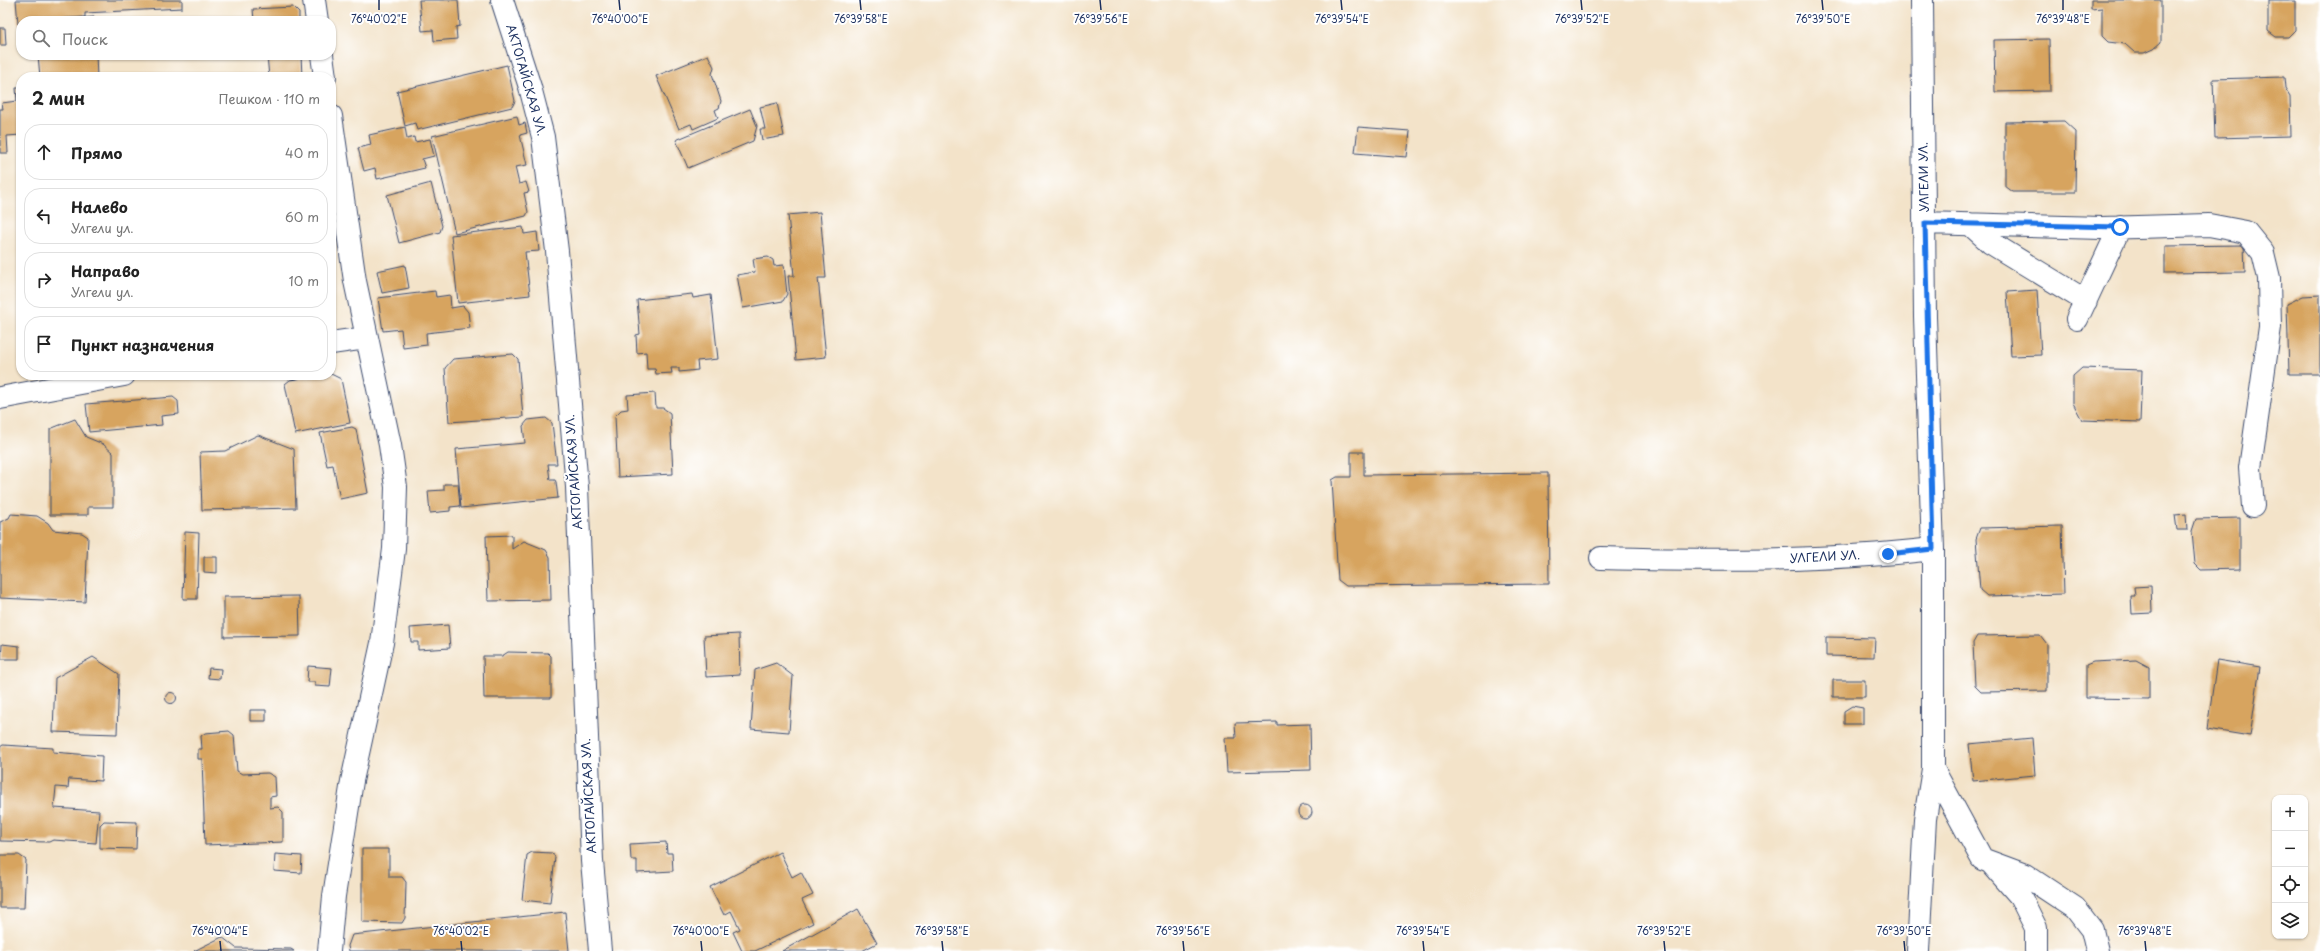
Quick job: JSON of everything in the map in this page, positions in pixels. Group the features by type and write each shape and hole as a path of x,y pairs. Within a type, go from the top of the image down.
{"street":[{"path":"314,0 316,16"},
{"name":"АКТОГАЙСКАЯ УЛ.","path":"502,0 530,87 543,137 557,252 577,487 592,861 600,951"},
{"name":"УЛГЕЛИ УЛ.","path":"1601,558 1736,561 1888,554 1933,549 1925,223 1922,0"},
{"path":"323,60 324,72"},
{"path":"329,951 334,896 352,781 382,643 394,549 396,487 390,445 355,281 336,150"},
{"path":"1925,223 2120,227 2209,225 2246,232 2263,253 2269,278 2270,327 2250,468 2253,506"},
{"path":"1970,224 1990,243 2081,310 2120,227"},
{"path":"336,342 366,338"},
{"path":"0,398 97,380"},
{"path":"1918,951 1925,819 1932,769 1933,549"},
{"path":"1932,769 1982,859 2025,875 2075,908 2092,930 2097,951"},
{"path":"1991,863 2020,896 2036,928 2036,951"}],"building":[{"path":"16,0 182,0 182,8 85,13 85,16 17,16"},
{"path":"419,0 458,0 460,26 456,27 457,39 434,41 433,30 422,31"},
{"path":"2091,0 2161,0 2161,42 2153,49 2144,53 2135,53 2125,44 2108,42 2102,36 2102,8 2091,9"},
{"path":"2268,0 2295,0 2295,30 2288,37 2276,37 2268,31"},
{"path":"293,7 299,13 299,16 254,16 253,9"},
{"path":"0,28 5,28 6,45 0,45"},
{"path":"2049,39 2050,91 1995,92 1994,40"},
{"path":"708,55 714,67 712,74 721,101 719,108 715,110 718,118 693,129 691,124 679,129 656,76"},
{"path":"38,60 96,60 97,72 40,72"},
{"path":"267,60 301,60 302,72 269,72"},
{"path":"507,65 515,101 512,107 417,130 415,123 405,126 397,91"},
{"path":"2284,77 2285,88 2290,96 2291,136 2215,138 2213,79"},
{"path":"16,101 16,135 7,136 8,153 0,153 0,109 3,109 2,103"},
{"path":"777,103 784,136 762,140 760,129 765,129 760,107"},
{"path":"750,109 757,126 753,141 688,168 676,140"},
{"path":"517,116 519,125 525,123 527,133 520,135 527,165 515,167 519,184 526,182 529,192 524,193 528,212 526,216 455,233 432,136"},
{"path":"2064,121 2076,132 2075,192 2013,192 2005,186 2005,122"},
{"path":"405,127 407,139 414,137 415,142 430,139 434,156 422,159 425,168 377,179 375,168 364,171 358,148 371,145 369,135"},
{"path":"1358,127 1410,131 1407,157 1355,153"},
{"path":"431,183 442,226 440,232 399,243 387,195"},
{"path":"820,212 826,278 818,278 826,357 796,360 788,276 794,276 788,215"},
{"path":"523,227 524,234 537,232 539,251 525,252 530,295 458,303 451,235"},
{"path":"2244,245 2245,272 2165,273 2165,246"},
{"path":"768,257 773,260 774,266 784,265 787,294 783,301 743,308 737,275 755,272 753,259"},
{"path":"405,265 409,288 382,293 377,271"},
{"path":"2037,290 2041,355 2011,356 2007,292"},
{"path":"435,291 436,297 450,295 451,308 463,306 468,312 470,328 426,333 427,345 403,348 401,329 383,331 378,298"},
{"path":"692,294 693,298 711,295 718,359 697,361 698,370 679,372 679,368 671,368 672,373 656,374 655,369 647,369 646,352 637,353 636,335 640,334 637,300"},
{"path":"2320,295 2320,374 2289,374 2287,304 2303,296"},
{"path":"513,354 518,359 523,417 449,422 445,368 453,359"},
{"path":"2082,368 2142,370 2140,422 2082,420 2073,403 2073,376"},
{"path":"336,376 341,379 350,423 295,434 285,384 290,380 336,380"},
{"path":"655,393 656,408 663,408 670,413 673,474 618,477 615,416 621,410 628,409 627,395"},
{"path":"173,397 178,401 179,414 161,416 162,425 89,432 86,404"},
{"path":"546,418 552,423 557,464 548,464 550,480 555,480 556,482 558,498 461,508 456,449 525,443 523,426 528,420"},
{"path":"75,419 86,437 103,444 113,453 113,507 88,507 88,515 50,515 50,429"},
{"path":"352,427 356,429 368,493 340,499 333,465 327,466 320,433"},
{"path":"258,435 294,449 296,508 202,510 200,452 225,451"},
{"path":"1351,452 1364,452 1364,475 1548,473 1549,584 1346,586 1338,580 1332,480 1337,477 1351,477"},
{"path":"444,484 458,484 460,506 450,507 450,511 430,513 428,491 444,490"},
{"path":"11,514 37,516 48,523 53,530 82,533 88,537 85,602 0,598 0,522 9,518"},
{"path":"2186,514 2187,530 2177,530 2175,515"},
{"path":"2240,518 2240,569 2201,570 2195,564 2192,531 2196,519"},
{"path":"2062,526 2064,594 1987,596 1980,590 1976,539 1980,528"},
{"path":"185,532 199,533 197,599 183,599"},
{"path":"512,535 512,549 524,541 546,550 550,557 551,600 488,601 486,536"},
{"path":"204,557 217,557 217,573 204,572"},
{"path":"2151,586 2152,613 2132,614 2131,596 2135,596 2134,587"},
{"path":"299,596 300,636 224,637 224,597"},
{"path":"448,625 450,648 418,650 418,642 411,642 410,628"},
{"path":"739,634 740,675 706,677 704,636"},
{"path":"2040,635 2047,644 2047,691 1981,692 1975,686 1973,643 1977,636"},
{"path":"1826,637 1875,638 1874,657 1826,656"},
{"path":"2,644 19,646 19,659 1,659"},
{"path":"508,652 548,653 551,656 551,698 484,698 483,656 502,656"},
{"path":"93,657 119,674 117,734 53,732 55,678"},
{"path":"2136,660 2149,667 2149,699 2086,698 2086,665 2093,662"},
{"path":"2217,660 2260,667 2250,736 2207,729"},
{"path":"776,663 793,676 789,732 751,729 755,670"},
{"path":"308,666 332,668 330,687 315,686 315,682 307,682"},
{"path":"209,668 221,669 220,679 208,678"},
{"path":"1833,680 1865,680 1865,697 1833,697"},
{"path":"171,692 175,694 177,698 175,702 171,704 167,702 165,698 167,694"},
{"path":"1852,706 1863,708 1863,724 1844,724 1844,711"},
{"path":"250,710 266,710 266,721 250,721"},
{"path":"1277,722 1277,725 1310,724 1311,770 1227,772 1225,738 1236,738 1235,723"},
{"path":"229,731 234,735 237,771 242,774 268,773 275,777 276,796 270,797 270,808 278,807 283,812 283,842 205,845 202,759 198,759 198,749 202,749 201,736 205,733"},
{"path":"2032,738 2035,775 1973,781 1969,744"},
{"path":"3,745 53,748 53,752 102,756 101,781 69,779 68,788 56,787 54,808 99,811 96,843 53,840 49,842 0,841 0,747"},
{"path":"1302,805 1308,805 1312,809 1312,815 1308,819 1302,819 1298,815 1298,809"},
{"path":"104,821 137,822 136,849 100,848 100,825"},
{"path":"666,842 667,853 672,853 673,871 637,873 637,860 631,860 630,844"},
{"path":"362,849 389,849 389,877 402,877 406,882 405,918 402,923 362,922"},
{"path":"532,852 552,853 555,857 550,903 522,900 527,855"},
{"path":"780,852 792,877 801,872 813,895 802,900 813,923 755,951 742,951 733,932 740,929 731,911 724,915 710,887"},
{"path":"275,854 302,856 301,873 274,871"},
{"path":"0,855 19,855 26,860 24,908 0,908"},
{"path":"858,909 877,943 862,951 782,951"},
{"path":"565,912 569,951 349,951 348,946 352,935"},
{"path":"222,937 236,948 291,949 294,951 194,951"}],"route":[{"path":"1888,554 1933,549 1926,317 1925,223 2102,228 2120,227"}]}
